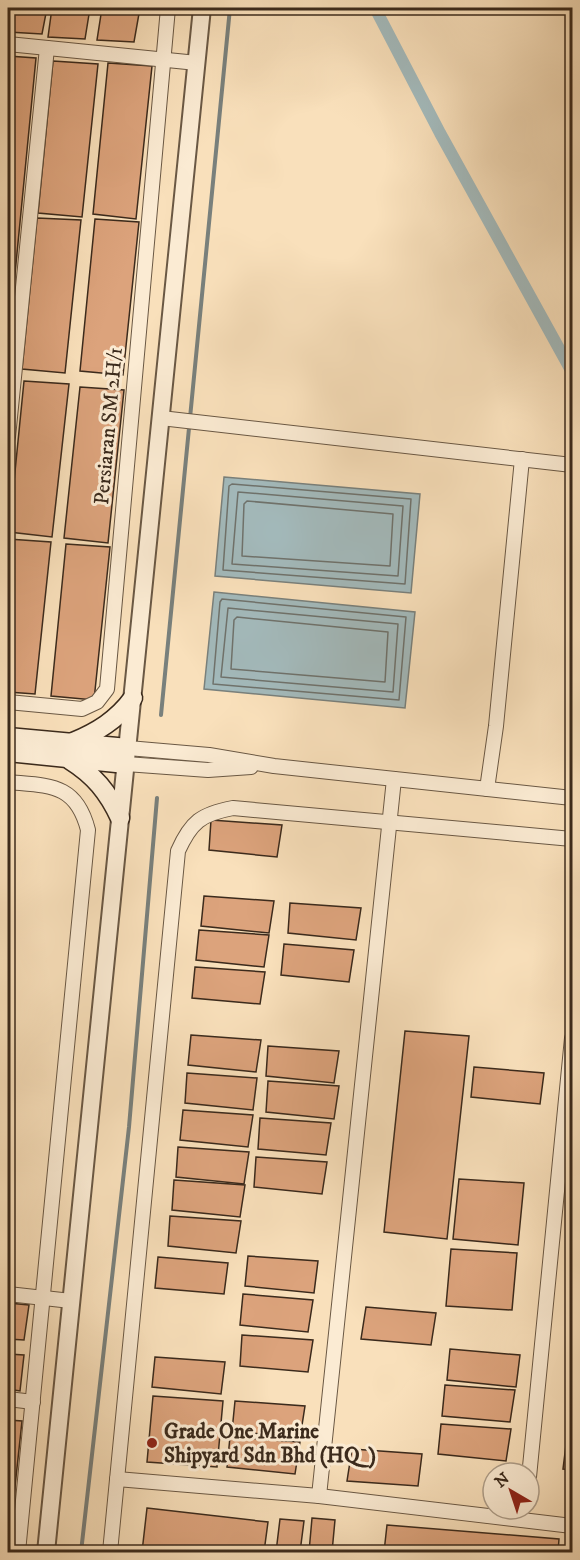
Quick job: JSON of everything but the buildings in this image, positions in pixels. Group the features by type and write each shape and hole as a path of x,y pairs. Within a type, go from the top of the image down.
{"main road":[{"path":"8,752 69,750 121,714 133,698"},
{"path":"8,737 69,750 127,756"},
{"path":"69,750 103,786 120,818"}],"street":[{"name":"Persiaran SM 2H/1","path":"8,702 82,709 97,702 107,689 168,8"},
{"path":"46,1552 202,8"},
{"path":"8,44 197,63"},
{"path":"8,437 13,339 47,48"},
{"path":"161,418 573,465"},
{"path":"487,789 496,726 522,459"},
{"path":"127,756 208,770 274,766 573,798"},
{"path":"319,1496 394,779"},
{"path":"8,782 55,787 72,796 84,813 88,830 18,1552"},
{"path":"110,1552 178,851 186,833 200,818 233,808 573,839"},
{"path":"531,1461 573,1038"},
{"path":"8,1294 71,1301"},
{"path":"8,1399 33,1402"},
{"path":"117,1479 481,1511"},
{"path":"541,1519 573,1526"}],"water":[{"path":"224,477 420,494 411,593 215,576"},
{"path":"214,592 415,612 405,708 204,689"}],"waterway":[{"path":"161,715 230,8"},
{"path":"375,8 440,133 572,372"},
{"path":"81,1552 129,1127 157,798"}],"place":[{"name":"Grade One Marine Shipyard Sdn Bhd (HQ)","path":"152,1443"}]}
